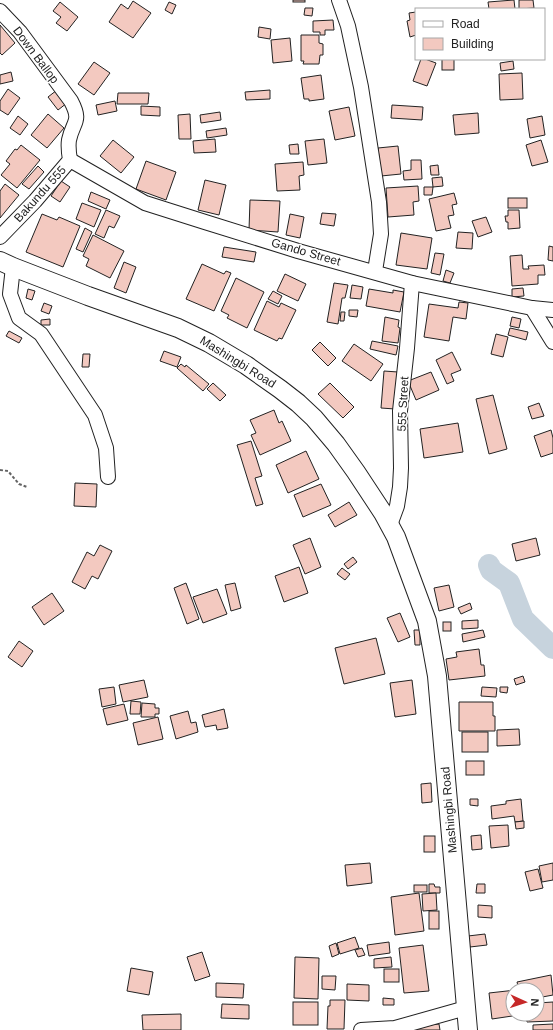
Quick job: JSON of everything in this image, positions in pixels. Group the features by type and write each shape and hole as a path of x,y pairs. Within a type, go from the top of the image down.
{"main road":[{"name":"Mashingbi Road","path":"6,264 178,328 209,343 258,373 298,403 314,418 356,472 383,512 404,555 427,621 437,676 468,1030"}],"street":[{"path":"339,0 348,26 361,87 379,202 381,234 374,271"},
{"name":"Down Ballop","path":"0,11 20,32 71,101"},
{"name":"Bakundu 555","path":"0,237 35,201 70,160 69,141 76,123 77,112 71,101"},
{"name":"Gando Street","path":"70,160 146,202 284,246 412,282 532,308 553,310"},
{"path":"6,264 10,294 19,318 41,334 95,415 106,448 108,476"},
{"name":"555 Street","path":"390,525 397,506 402,468 400,411 412,282"},
{"path":"532,308 553,342"},
{"path":"362,1030 395,1028 466,1008"}],"path":[{"path":"0,470 8,471 19,484 27,487"}],"building":[{"path":"293,0 305,0 305,2 293,2"},
{"path":"514,0 515,8 489,8 488,2"},
{"path":"519,0 533,0 534,8 519,8"},
{"path":"133,1 151,13 133,38 109,22 121,4 128,9"},
{"path":"60,2 78,17 67,31 56,23 61,17 53,11"},
{"path":"169,2 176,5 172,14 165,10"},
{"path":"305,8 313,8 312,16 304,15"},
{"path":"415,12 415,35 410,37 407,21 410,20 409,13"},
{"path":"333,20 334,30 325,30 325,35 320,35 320,32 313,32 313,21"},
{"path":"0,25 15,43 2,55 0,53"},
{"path":"259,27 271,29 270,39 258,37"},
{"path":"301,35 319,35 319,43 323,44 323,55 320,55 319,64 303,64 304,61 301,61"},
{"path":"290,38 292,61 273,63 271,40"},
{"path":"421,60 428,60 436,63 427,86 413,81"},
{"path":"442,60 454,60 454,70 442,70"},
{"path":"513,61 514,69 501,71 500,63"},
{"path":"94,62 110,73 94,95 78,84"},
{"path":"11,72 13,81 0,84 0,75"},
{"path":"522,73 523,99 500,100 499,74"},
{"path":"321,75 324,99 309,101 309,99 304,99 301,78"},
{"path":"8,89 20,98 8,115 0,110 0,101"},
{"path":"57,90 67,103 58,110 48,97"},
{"path":"270,90 270,99 246,100 245,92"},
{"path":"118,93 149,93 148,104 117,104"},
{"path":"115,101 117,111 98,115 96,105"},
{"path":"392,105 423,107 422,120 391,118"},
{"path":"141,106 160,107 160,116 141,115"},
{"path":"349,107 355,136 335,140 329,111"},
{"path":"220,112 221,120 201,123 200,115"},
{"path":"478,113 479,133 455,135 453,115"},
{"path":"48,114 64,128 47,148 31,135"},
{"path":"190,114 191,139 179,139 178,115"},
{"path":"18,116 28,124 20,135 10,128"},
{"path":"542,116 545,135 530,138 527,119"},
{"path":"226,128 227,135 207,138 206,131"},
{"path":"215,139 216,152 194,153 193,141"},
{"path":"324,139 327,163 308,165 305,141"},
{"path":"113,140 134,157 121,173 100,156"},
{"path":"541,140 548,162 532,166 526,145"},
{"path":"298,144 299,154 290,154 289,145"},
{"path":"21,145 40,160 17,188 1,175 10,164 6,161 15,149 17,150"},
{"path":"398,146 401,174 381,176 378,148"},
{"path":"411,160 421,160 422,179 404,180 403,171 411,170"},
{"path":"146,161 176,172 166,200 136,189"},
{"path":"303,162 304,175 299,176 300,190 277,191 275,164"},
{"path":"438,165 439,175 431,175 430,166"},
{"path":"38,166 44,172 29,189 22,184"},
{"path":"442,177 443,186 433,187 432,178"},
{"path":"205,180 226,185 219,215 198,210"},
{"path":"61,181 70,187 60,202 51,196"},
{"path":"5,184 19,195 0,218 0,191"},
{"path":"418,186 419,201 413,202 414,215 388,217 386,188"},
{"path":"424,187 433,187 432,195 424,195"},
{"path":"91,192 110,200 106,209 88,201"},
{"path":"454,193 457,204 452,205 454,215 448,216 451,228 436,231 429,199"},
{"path":"508,198 527,198 527,208 508,208"},
{"path":"250,200 280,201 278,232 249,230"},
{"path":"82,203 101,210 94,227 76,219"},
{"path":"106,210 120,216 114,228 109,226 104,238 95,234"},
{"path":"508,210 519,210 520,228 508,229 508,222 506,222 505,216 508,216"},
{"path":"322,213 336,214 334,226 320,224"},
{"path":"42,214 57,220 59,217 80,226 63,267 26,252"},
{"path":"290,214 304,217 300,238 286,235"},
{"path":"486,217 492,232 478,237 472,221"},
{"path":"85,228 92,232 83,252 76,249"},
{"path":"458,232 473,233 472,249 456,248"},
{"path":"401,233 432,238 427,269 396,265"},
{"path":"93,235 124,251 110,278 86,266 89,259 83,256"},
{"path":"549,246 553,247 553,261 548,260"},
{"path":"224,247 256,252 254,262 222,257"},
{"path":"435,253 444,254 440,275 431,273"},
{"path":"522,255 523,269 529,269 528,266 544,265 545,275 538,275 538,284 512,286 510,256"},
{"path":"124,262 136,267 126,293 114,288"},
{"path":"202,264 224,274 226,271 231,273 214,311 186,299"},
{"path":"446,270 454,273 450,283 443,281"},
{"path":"285,274 306,284 298,301 277,291"},
{"path":"236,278 264,292 247,328 227,318 229,315 221,311"},
{"path":"334,283 348,285 345,298 342,298 338,324 327,322"},
{"path":"352,285 363,287 361,299 350,298"},
{"path":"523,288 524,296 512,297 512,289"},
{"path":"28,289 35,291 32,300 26,298"},
{"path":"369,289 393,293 393,290 404,292 400,312 366,306"},
{"path":"273,291 282,296 278,304 268,299"},
{"path":"267,301 279,307 281,303 296,310 282,339 279,338 277,341 254,330"},
{"path":"459,302 468,303 466,319 453,317 449,341 424,337 429,304 458,308"},
{"path":"44,303 52,306 49,314 41,311"},
{"path":"349,310 358,310 357,317 349,316"},
{"path":"341,312 345,312 344,321 340,321"},
{"path":"385,317 399,320 398,327 400,328 398,343 382,341"},
{"path":"512,317 521,319 519,328 510,326"},
{"path":"50,319 50,325 41,325 41,320"},
{"path":"510,328 528,332 526,340 508,335"},
{"path":"9,331 22,338 19,343 6,336"},
{"path":"496,334 508,337 503,357 491,354"},
{"path":"372,341 398,346 396,355 370,349"},
{"path":"320,342 336,358 328,366 312,350"},
{"path":"354,344 383,364 371,381 342,361"},
{"path":"164,351 181,357 177,367 160,361"},
{"path":"452,352 461,370 451,374 454,381 447,384 436,360"},
{"path":"83,354 90,354 89,367 82,367"},
{"path":"181,364 185,367 186,365 209,384 203,391 177,368"},
{"path":"384,371 398,372 395,409 381,408"},
{"path":"431,372 439,390 416,400 408,381"},
{"path":"213,383 226,395 220,401 207,389"},
{"path":"330,383 354,407 343,418 318,394"},
{"path":"493,395 507,449 489,454 476,399"},
{"path":"539,403 544,416 532,419 528,407"},
{"path":"274,410 279,423 282,421 291,441 260,455 251,435 256,433 250,420"},
{"path":"458,423 463,452 424,458 420,429"},
{"path":"551,430 553,438 553,453 541,457 534,436"},
{"path":"251,441 262,476 255,478 263,504 256,506 237,445"},
{"path":"306,451 319,479 288,493 276,465"},
{"path":"75,483 97,484 96,507 74,506"},
{"path":"321,484 331,505 303,517 294,495"},
{"path":"349,502 357,515 335,527 328,515"},
{"path":"310,538 321,567 305,574 293,545"},
{"path":"536,538 540,555 516,561 512,544"},
{"path":"100,545 112,551 98,579 92,576 85,589 72,582 87,552 94,556"},
{"path":"353,557 357,562 348,569 344,564"},
{"path":"299,567 308,593 284,602 275,576"},
{"path":"342,568 350,574 345,580 337,574"},
{"path":"186,583 199,619 187,624 174,588"},
{"path":"235,583 241,608 231,611 225,585"},
{"path":"449,585 454,607 439,611 434,588"},
{"path":"217,589 227,614 203,623 193,597"},
{"path":"52,593 64,611 44,625 32,607"},
{"path":"470,603 472,609 461,614 458,608"},
{"path":"400,613 410,637 398,642 387,618"},
{"path":"478,620 478,628 462,629 462,621"},
{"path":"443,622 451,622 451,631 443,631"},
{"path":"414,630 420,630 420,645 415,645"},
{"path":"483,630 485,637 463,642 462,634"},
{"path":"376,638 385,674 344,684 335,648"},
{"path":"19,641 33,651 22,667 8,657"},
{"path":"479,649 481,665 484,665 485,676 449,680 446,659 457,657 456,652"},
{"path":"523,676 525,682 516,685 514,679"},
{"path":"144,680 148,697 123,702 119,685"},
{"path":"412,680 416,714 395,717 390,683"},
{"path":"114,687 116,704 102,707 99,689"},
{"path":"482,687 497,688 496,697 481,696"},
{"path":"500,687 508,687 507,693 500,692"},
{"path":"131,701 141,702 140,714 130,714"},
{"path":"459,702 493,702 495,731 459,731"},
{"path":"142,703 155,704 155,708 159,708 159,714 155,714 155,717 141,717"},
{"path":"124,704 128,720 107,725 103,709"},
{"path":"224,709 228,728 217,730 216,725 205,727 202,715"},
{"path":"188,711 191,723 196,722 198,732 176,739 170,716"},
{"path":"158,717 163,739 138,745 133,723"},
{"path":"519,729 520,745 497,746 497,730"},
{"path":"462,732 488,732 488,752 462,752"},
{"path":"466,761 484,761 484,775 466,775"},
{"path":"431,783 432,802 422,803 421,784"},
{"path":"470,799 478,799 478,806 470,805"},
{"path":"521,799 523,821 515,822 514,816 492,819 491,806 506,804 506,801"},
{"path":"524,821 524,828 516,829 515,822"},
{"path":"508,825 509,846 491,848 489,826"},
{"path":"481,835 482,849 472,850 471,836"},
{"path":"424,836 435,836 435,852 424,852"},
{"path":"370,863 372,883 347,886 345,865"},
{"path":"553,863 553,880 542,882 539,866"},
{"path":"538,869 543,888 530,891 525,872"},
{"path":"429,884 434,884 435,887 440,887 440,893 429,893"},
{"path":"477,884 485,884 485,893 476,893"},
{"path":"414,885 427,885 427,892 414,892"},
{"path":"419,893 424,931 395,935 391,897"},
{"path":"436,893 437,910 423,911 422,894"},
{"path":"478,905 492,906 492,918 478,917"},
{"path":"429,911 439,911 439,929 429,929"},
{"path":"485,934 487,945 470,947 468,936"},
{"path":"355,937 359,948 340,954 337,943"},
{"path":"389,942 390,953 369,956 367,945"},
{"path":"336,943 339,954 332,957 329,946"},
{"path":"423,945 429,991 404,993 399,948"},
{"path":"362,948 365,955 358,957 355,950"},
{"path":"202,952 210,976 195,981 187,957"},
{"path":"295,957 319,958 318,999 294,998"},
{"path":"391,957 392,967 374,968 374,959"},
{"path":"131,968 153,972 149,995 127,991"},
{"path":"384,969 399,969 399,982 384,982"},
{"path":"551,975 553,995 545,996 545,982 517,982"},
{"path":"322,976 336,976 335,990 322,989"},
{"path":"216,983 244,984 243,998 216,997"},
{"path":"347,984 369,985 369,1001 347,1000"},
{"path":"505,991 505,1017 492,1019 489,993"},
{"path":"383,998 394,999 394,1005 383,1005"},
{"path":"330,1000 345,1000 344,1029 327,1029 328,1006 330,1006"},
{"path":"293,1002 318,1002 318,1025 293,1025"},
{"path":"545,1002 553,1002 553,1021 545,1021"},
{"path":"222,1004 249,1005 249,1019 221,1018"},
{"path":"181,1014 181,1030 143,1030 142,1015"},
{"path":"439,1024 440,1030 407,1030 406,1027"},
{"path":"553,1024 553,1030 533,1030 533,1025"}],"waterway":[{"path":"489,565 491,570 509,583 523,619 553,648"}]}
